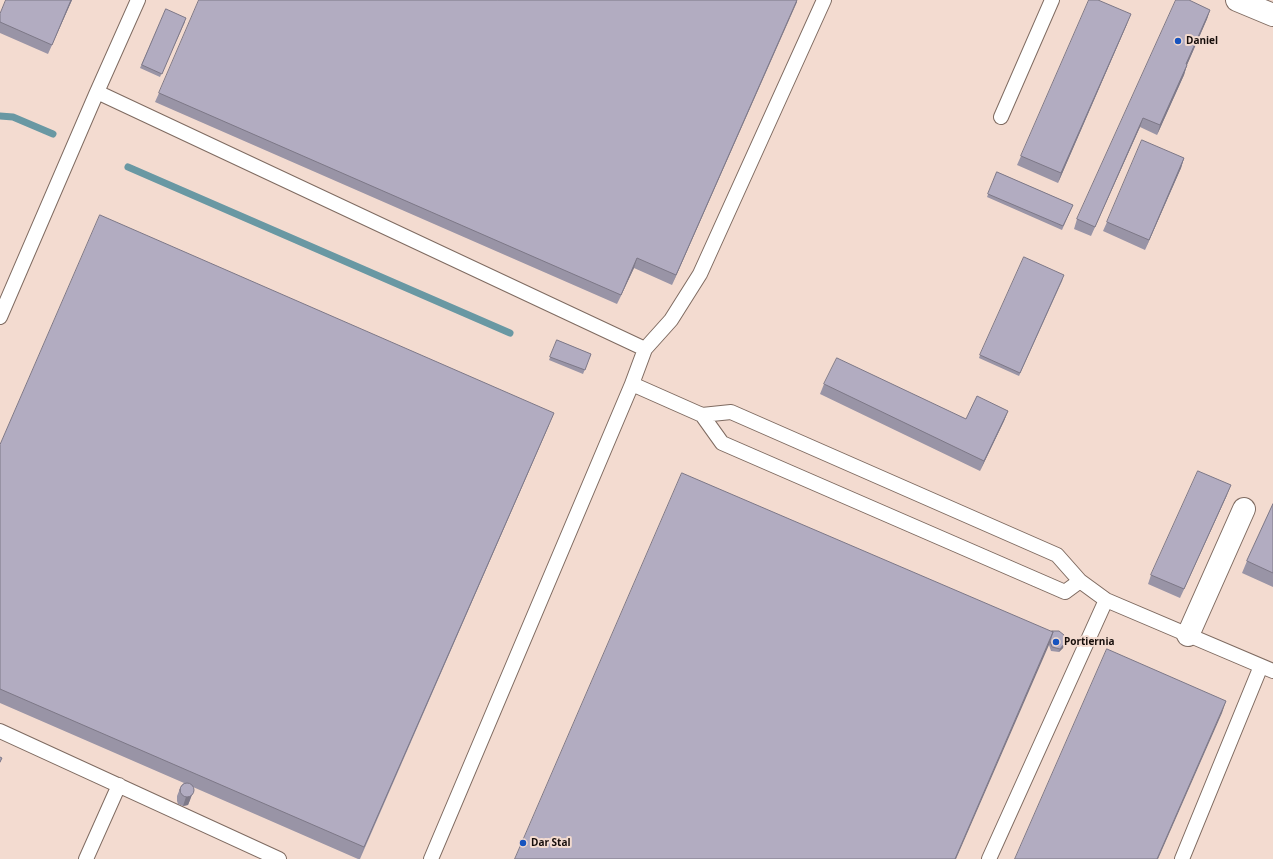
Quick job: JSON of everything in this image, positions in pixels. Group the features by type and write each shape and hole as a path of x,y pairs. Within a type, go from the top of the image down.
{"street":[{"path":"1237,0 1273,15"},
{"path":"1188,635 1244,509"}],"lane":[{"path":"0,316 138,0"},
{"path":"431,859 632,384 645,348 671,320 700,274 824,0"},
{"path":"1001,117 1052,0"},
{"path":"97,92 645,348"},
{"path":"632,384 702,416 722,443 729,447 1065,592 1080,581"},
{"path":"702,416 731,412 1057,555 1080,581 1106,600 1267,669 1182,859"},
{"path":"989,859 1106,600"},
{"path":"0,731 279,859"},
{"path":"86,859 118,785"}],"building":[{"path":"6,0 71,0 52,45 0,22 0,14"},
{"path":"199,0 797,0 676,275 637,258 621,295 159,93"},
{"path":"1089,0 1098,0 1131,14 1061,173 1021,156"},
{"path":"1176,0 1189,0 1210,10 1160,125 1143,118 1095,227 1077,219"},
{"path":"166,9 186,18 162,74 142,65"},
{"path":"1142,140 1184,158 1149,240 1107,222"},
{"path":"997,172 1073,205 1063,226 988,194"},
{"path":"100,215 554,413 364,847 0,689 0,445"},
{"path":"1024,257 1064,275 1020,373 980,355"},
{"path":"557,340 591,354 585,370 550,357"},
{"path":"837,358 966,419 977,396 1008,411 984,461 824,384"},
{"path":"1198,471 1231,485 1184,589 1151,575"},
{"path":"682,473 1053,632 955,859 515,859"},
{"path":"1273,504 1273,573 1247,561"},
{"name":"Portiernia","path":"1052,631 1059,631 1064,635 1064,644 1060,649 1052,647 1050,641"},
{"path":"1107,649 1226,701 1157,859 1015,859"},
{"path":"187,783 192,785 194,790 192,795 187,797 182,795 180,790 182,785"}],"waterway":[{"path":"0,116 13,117 53,134"},
{"path":"128,167 510,333"}],"place":[{"name":"Daniel","path":"1178,41"},
{"name":"Portiernia","path":"1056,642"},
{"name":"Dar Stal","path":"523,843"}]}
